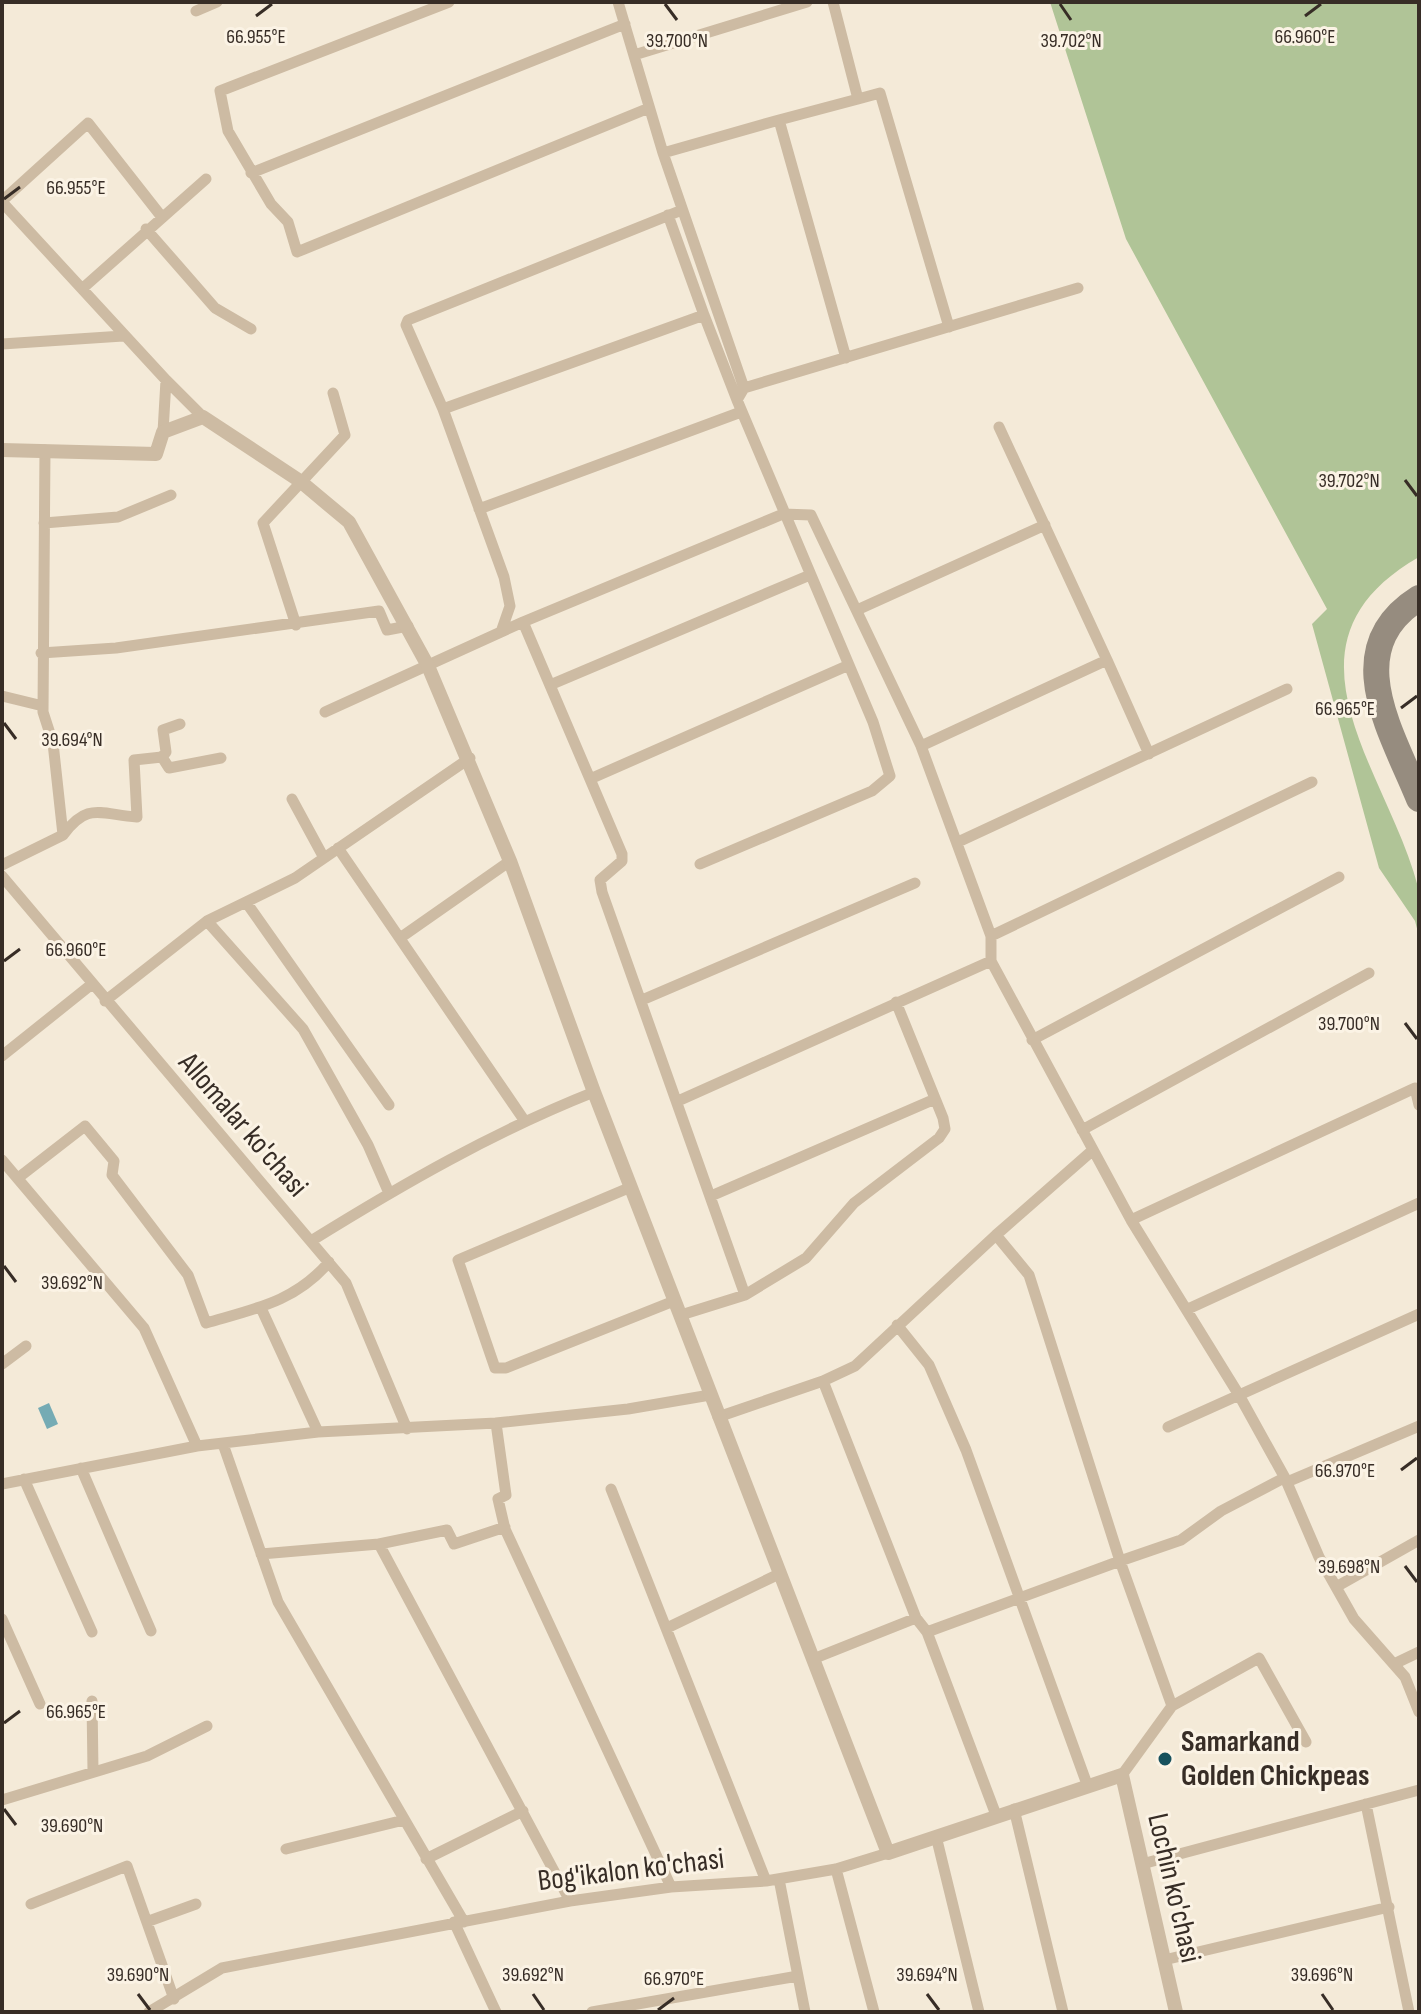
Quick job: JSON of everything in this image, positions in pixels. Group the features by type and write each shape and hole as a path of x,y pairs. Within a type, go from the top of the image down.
{"street":[{"path":"196,11 217,2"},
{"path":"449,2 220,91 228,131 271,204 288,222 297,252 649,108"},
{"path":"618,2 663,153 744,388 739,406"},
{"path":"634,55 807,2"},
{"path":"833,2 858,99"},
{"path":"251,173 625,24"},
{"path":"663,153 880,93 949,327"},
{"path":"779,120 846,358"},
{"path":"161,216 88,123 2,202 83,288 123,336 203,417 300,481 349,522 408,626 470,758 718,1417 888,1853"},
{"path":"83,288 206,179"},
{"path":"501,632 510,606 504,577 443,409 406,325 408,320 682,210"},
{"path":"668,215 739,406 873,722 890,776 872,791 700,864"},
{"path":"146,229 215,308 251,329"},
{"path":"744,388 1078,288"},
{"path":"443,409 704,315"},
{"path":"2,344 123,336"},
{"path":"2,450 156,454 163,432 166,380"},
{"path":"296,625 263,523 345,435 333,393"},
{"path":"479,509 739,406"},
{"path":"163,432 203,417"},
{"path":"999,427 1149,754"},
{"path":"45,450 41,653 43,706 53,743 63,835"},
{"path":"44,523 118,517 171,495"},
{"path":"325,712 523,622 783,514 811,515 921,746 991,936 991,961 1131,1220 1188,1309 1287,1482 1354,1619 1405,1677 1419,1712"},
{"path":"857,610 1045,525"},
{"path":"550,685 810,575"},
{"path":"41,653 116,648 379,611 387,630 408,626"},
{"path":"523,622 622,854 622,861 600,880 745,1295"},
{"path":"921,746 1107,660"},
{"path":"590,779 849,665"},
{"path":"958,842 1287,689"},
{"path":"2,696 43,706"},
{"path":"2,865 63,835 71,820 86,813 137,817 134,760 162,757 166,752 163,730 180,724"},
{"path":"162,757 169,768 221,758"},
{"path":"105,1001 207,921 295,878 470,758"},
{"path":"991,936 1312,782"},
{"path":"292,799 324,858"},
{"path":"338,848 524,1120"},
{"path":"400,938 510,861"},
{"name":"Allomalar ko'chasi","path":"2,876 346,1283 407,1429"},
{"path":"1032,1040 1339,877"},
{"path":"642,1000 915,883"},
{"path":"246,902 389,1105"},
{"path":"207,921 303,1029 368,1145 389,1193"},
{"path":"678,1101 991,961"},
{"path":"1082,1130 1369,973"},
{"path":"2,1056 92,984"},
{"path":"681,1315 745,1295 806,1258 854,1203 939,1138 945,1129 896,1002"},
{"path":"1131,1220 1415,1088 1419,1105"},
{"path":"311,1241 389,1193 524,1120 594,1092"},
{"path":"711,1196 935,1099"},
{"path":"18,1178 85,1126 114,1161 112,1175 188,1275 206,1323 261,1308 309,1285 329,1262"},
{"path":"718,1417 823,1381 855,1366 1093,1150"},
{"path":"2,1160 144,1328 197,1446"},
{"path":"631,1187 458,1260 495,1368 506,1368 674,1301"},
{"path":"1188,1309 1419,1203"},
{"path":"996,1235 1029,1275 1120,1561 1172,1706"},
{"path":"261,1308 318,1432"},
{"path":"1168,1427 1419,1314"},
{"path":"897,1325 929,1365 966,1450 1088,1787"},
{"path":"2,1364 26,1346"},
{"path":"823,1381 916,1618 927,1632 996,1815"},
{"path":"2,1484 197,1446 318,1432 496,1423 628,1409 710,1395"},
{"path":"496,1423 506,1495 498,1499 505,1527 671,1887"},
{"path":"1287,1482 1419,1426"},
{"path":"223,1444 278,1602 426,1859 459,1922 496,2012"},
{"path":"81,1468 151,1631"},
{"path":"927,1632 1181,1540 1221,1511 1284,1478 1287,1482"},
{"path":"24,1479 92,1632"},
{"path":"611,1489 773,1880 805,2012"},
{"path":"261,1554 379,1544 447,1530 454,1544 505,1527"},
{"path":"1336,1587 1419,1540"},
{"path":"379,1544 570,1901"},
{"path":"667,1628 779,1574"},
{"path":"813,1659 916,1618"},
{"path":"2,1619 7,1644 40,1704"},
{"path":"1394,1664 1419,1652"},
{"path":"1122,1775 1172,1706 1259,1658 1306,1742"},
{"path":"92,1701 93,1771"},
{"path":"2,1800 147,1756 207,1726"},
{"name":"Bog'ikalon ko'chasi","path":"149,2012 222,1968 570,1901 671,1887 773,1880 836,1869 1122,1775"},
{"name":"Lochin ko'chasi","path":"1122,1775 1176,2012"},
{"path":"1142,1864 1419,1790"},
{"path":"1366,1804 1409,2012"},
{"path":"1014,1809 1063,2012"},
{"path":"426,1859 523,1811"},
{"path":"286,1849 404,1820"},
{"path":"936,1836 979,2012"},
{"path":"31,1904 127,1866 149,1921 174,1999"},
{"path":"836,1869 874,2012"},
{"path":"149,1921 196,1904"},
{"path":"1164,1960 1389,1907"},
{"path":"592,2012 798,1976"}],"green space":[{"path":"1050,2 1419,2 1419,557 1374,591 1350,629 1344,669 1350,711 1418,887 1419,936 1415,921 1379,868 1312,624 1327,609 1126,239"}],"water":[{"path":"49,1403 58,1424 47,1429 38,1408"}],"taxiway":[{"path":"1419,598 1395,619 1381,642 1376,666 1378,692 1386,719 1419,799"}],"place":[{"name":"Samarkand Golden Chickpeas","path":"1165,1759"}]}
